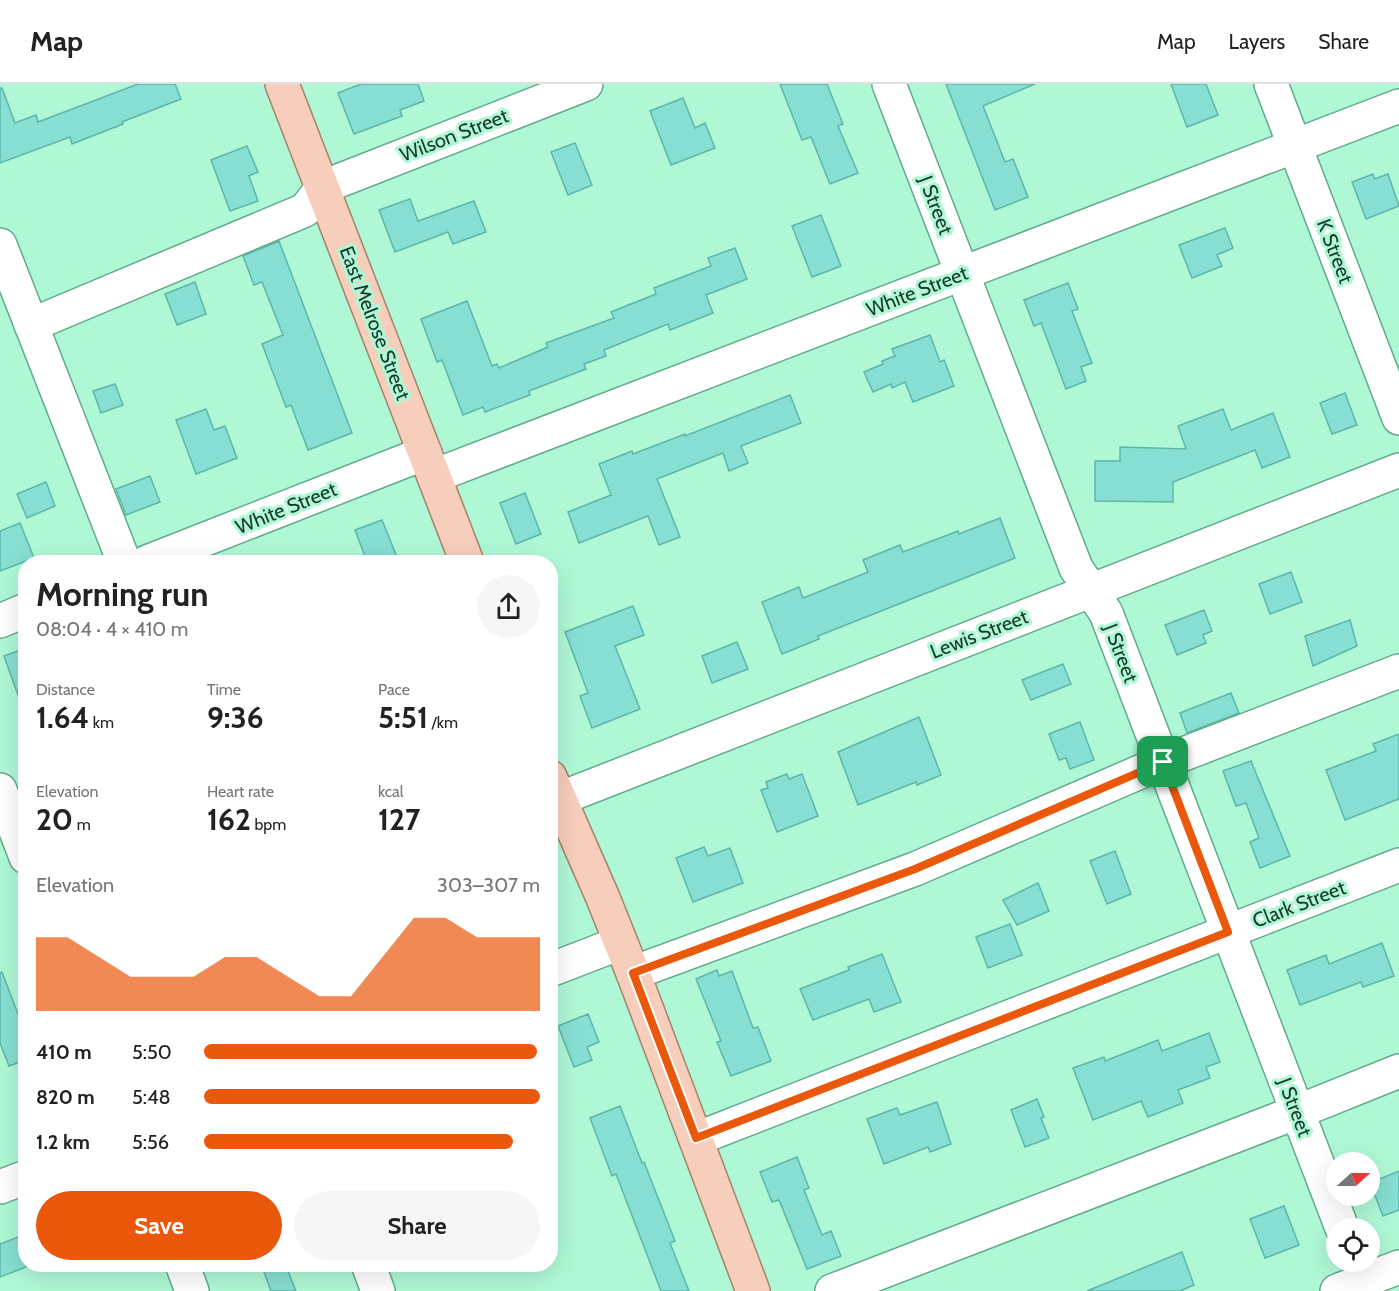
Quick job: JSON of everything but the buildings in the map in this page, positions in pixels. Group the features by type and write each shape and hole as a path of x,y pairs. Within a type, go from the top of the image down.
{"main road":[{"name":"East Melrose Street","path":"282,84 464,555"},
{"path":"558,795 633,973 753,1291"}],"street":[{"name":"Wilson Street","path":"322,187 586,84"},
{"name":"J Street","path":"889,84 1076,568 1106,613 1338,1218"},
{"name":"K Street","path":"1271,84 1399,418"},
{"name":"White Street","path":"167,555 429,465 962,274 1399,106"},
{"path":"31,325 305,210 322,187"},
{"path":"0,245 121,555"},
{"name":"Lewis Street","path":"558,787 1091,590 1399,470"},
{"path":"0,621 18,613"},
{"path":"633,973 915,869 1163,762 1399,671"},
{"path":"0,790 18,836"},
{"name":"Clark Street","path":"696,1138 1399,865"},
{"path":"558,967 620,943"},
{"path":"832,1291 1297,1113 1399,1071"},
{"path":"0,1187 18,1180"},
{"path":"1355,1281 1399,1267"},
{"path":"185,1272 192,1291"},
{"path":"371,1272 378,1291"}],"route":[{"path":"1163,762 1228,932 696,1138 633,973 915,869 1163,762"}]}
